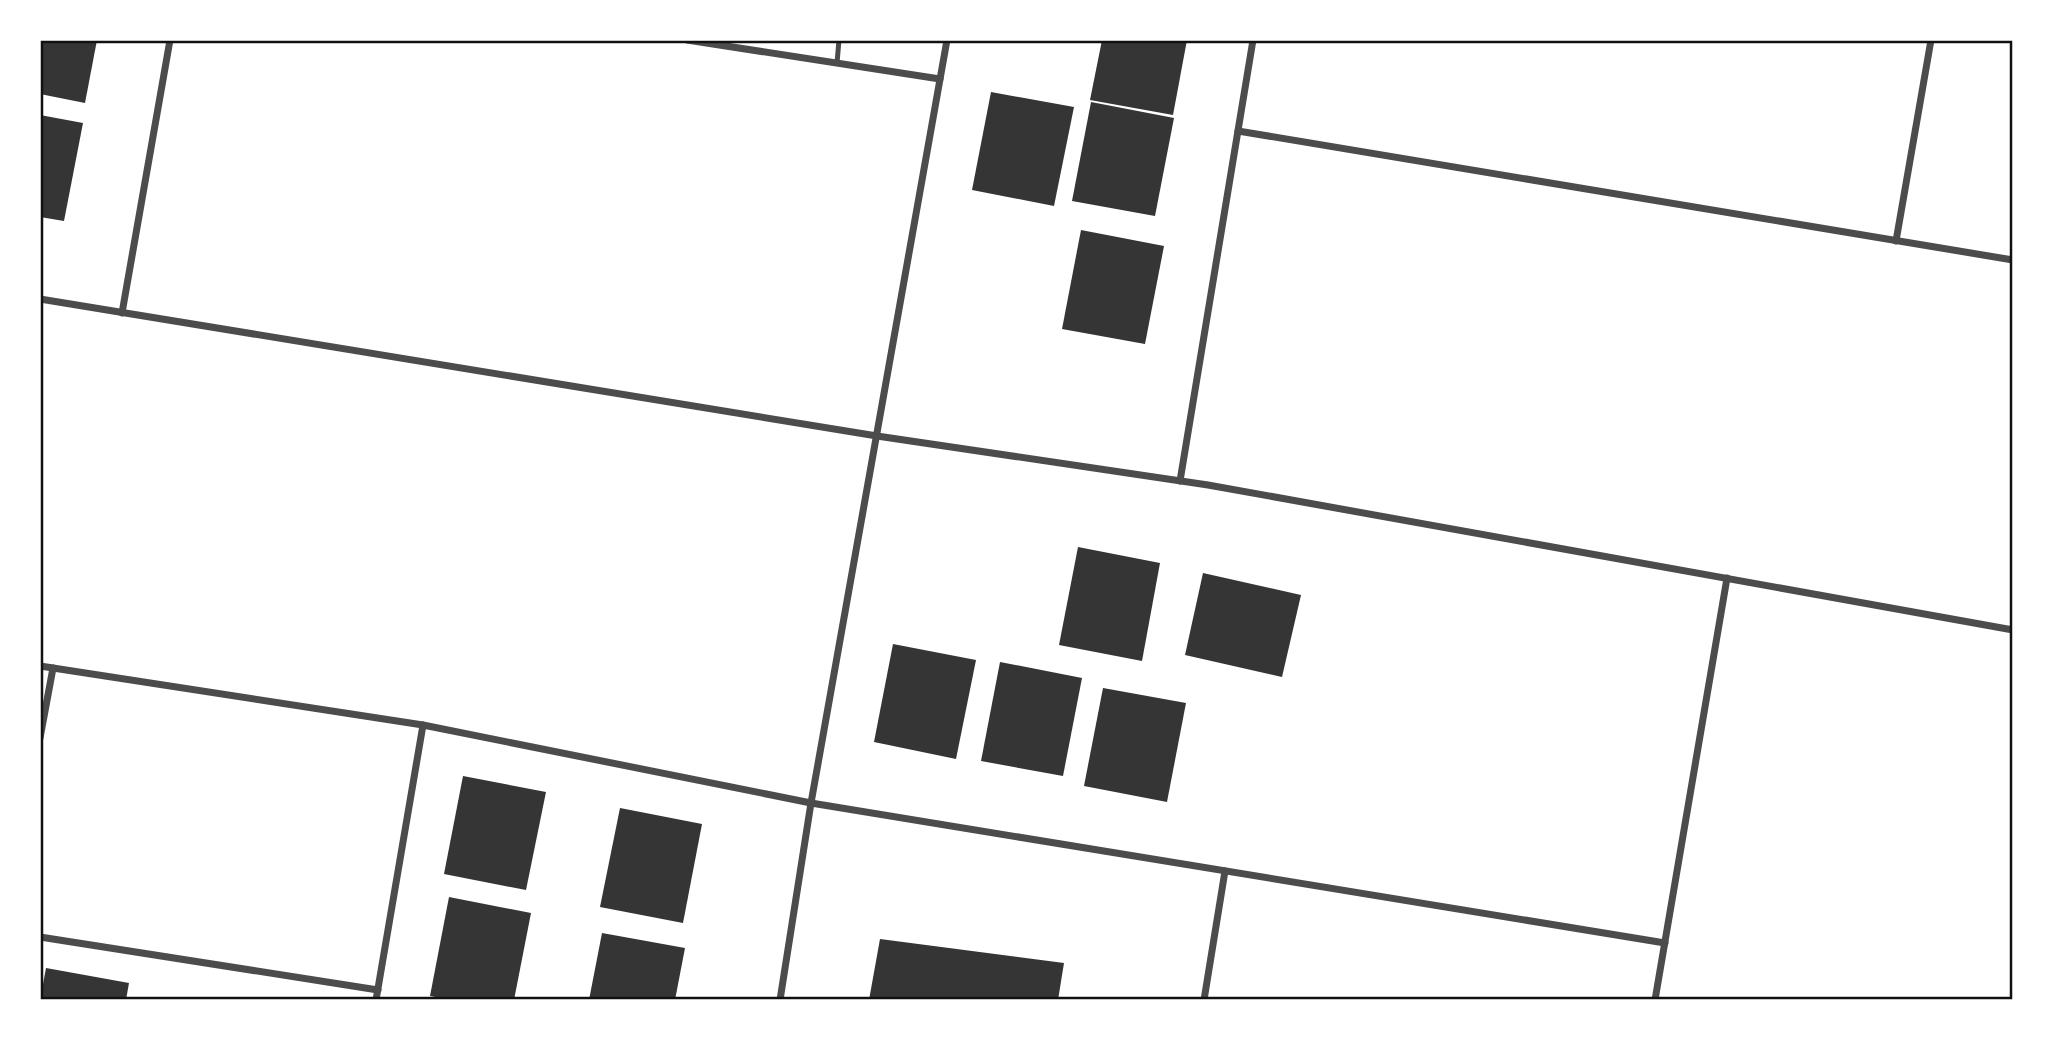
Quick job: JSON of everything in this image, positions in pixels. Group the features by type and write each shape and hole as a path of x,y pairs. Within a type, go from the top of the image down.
{"street":[{"path":"122,313 170,40"},
{"path":"687,40 741,44 940,79"},
{"path":"780,1000 811,803 947,40"},
{"path":"1180,481 1252,40"},
{"path":"1896,241 1931,40"},
{"path":"1238,131 2013,260"},
{"path":"40,299 877,436 1180,481 2013,630"},
{"path":"1655,1000 1727,578"},
{"path":"40,666 422,724 811,803 1665,943"},
{"path":"40,738 53,668"},
{"path":"376,1000 422,724"},
{"path":"1204,1000 1226,871"},
{"path":"40,937 378,990"}],"lane":[{"path":"837,63 839,40"}],"building":[{"path":"40,40 97,40 85,103 40,94"},
{"path":"1102,40 1187,40 1173,115 1090,100"},
{"path":"991,92 1074,107 1054,206 972,190"},
{"path":"1091,102 1174,118 1155,216 1072,201"},
{"path":"40,115 83,123 64,221 40,217"},
{"path":"1081,230 1164,246 1145,344 1062,329"},
{"path":"1078,547 1160,563 1142,661 1059,645"},
{"path":"1203,573 1301,595 1282,677 1185,655"},
{"path":"893,644 976,660 956,759 874,742"},
{"path":"1000,662 1082,678 1063,776 981,761"},
{"path":"1103,688 1186,703 1167,802 1084,786"},
{"path":"463,776 546,792 526,890 444,874"},
{"path":"620,808 702,824 683,923 600,907"},
{"path":"449,897 531,913 514,1000 452,1000 430,996"},
{"path":"602,933 685,948 675,1000 589,1000"},
{"path":"880,939 1064,963 1058,1000 869,1000"},
{"path":"46,968 129,983 126,1000 40,1000"}]}
